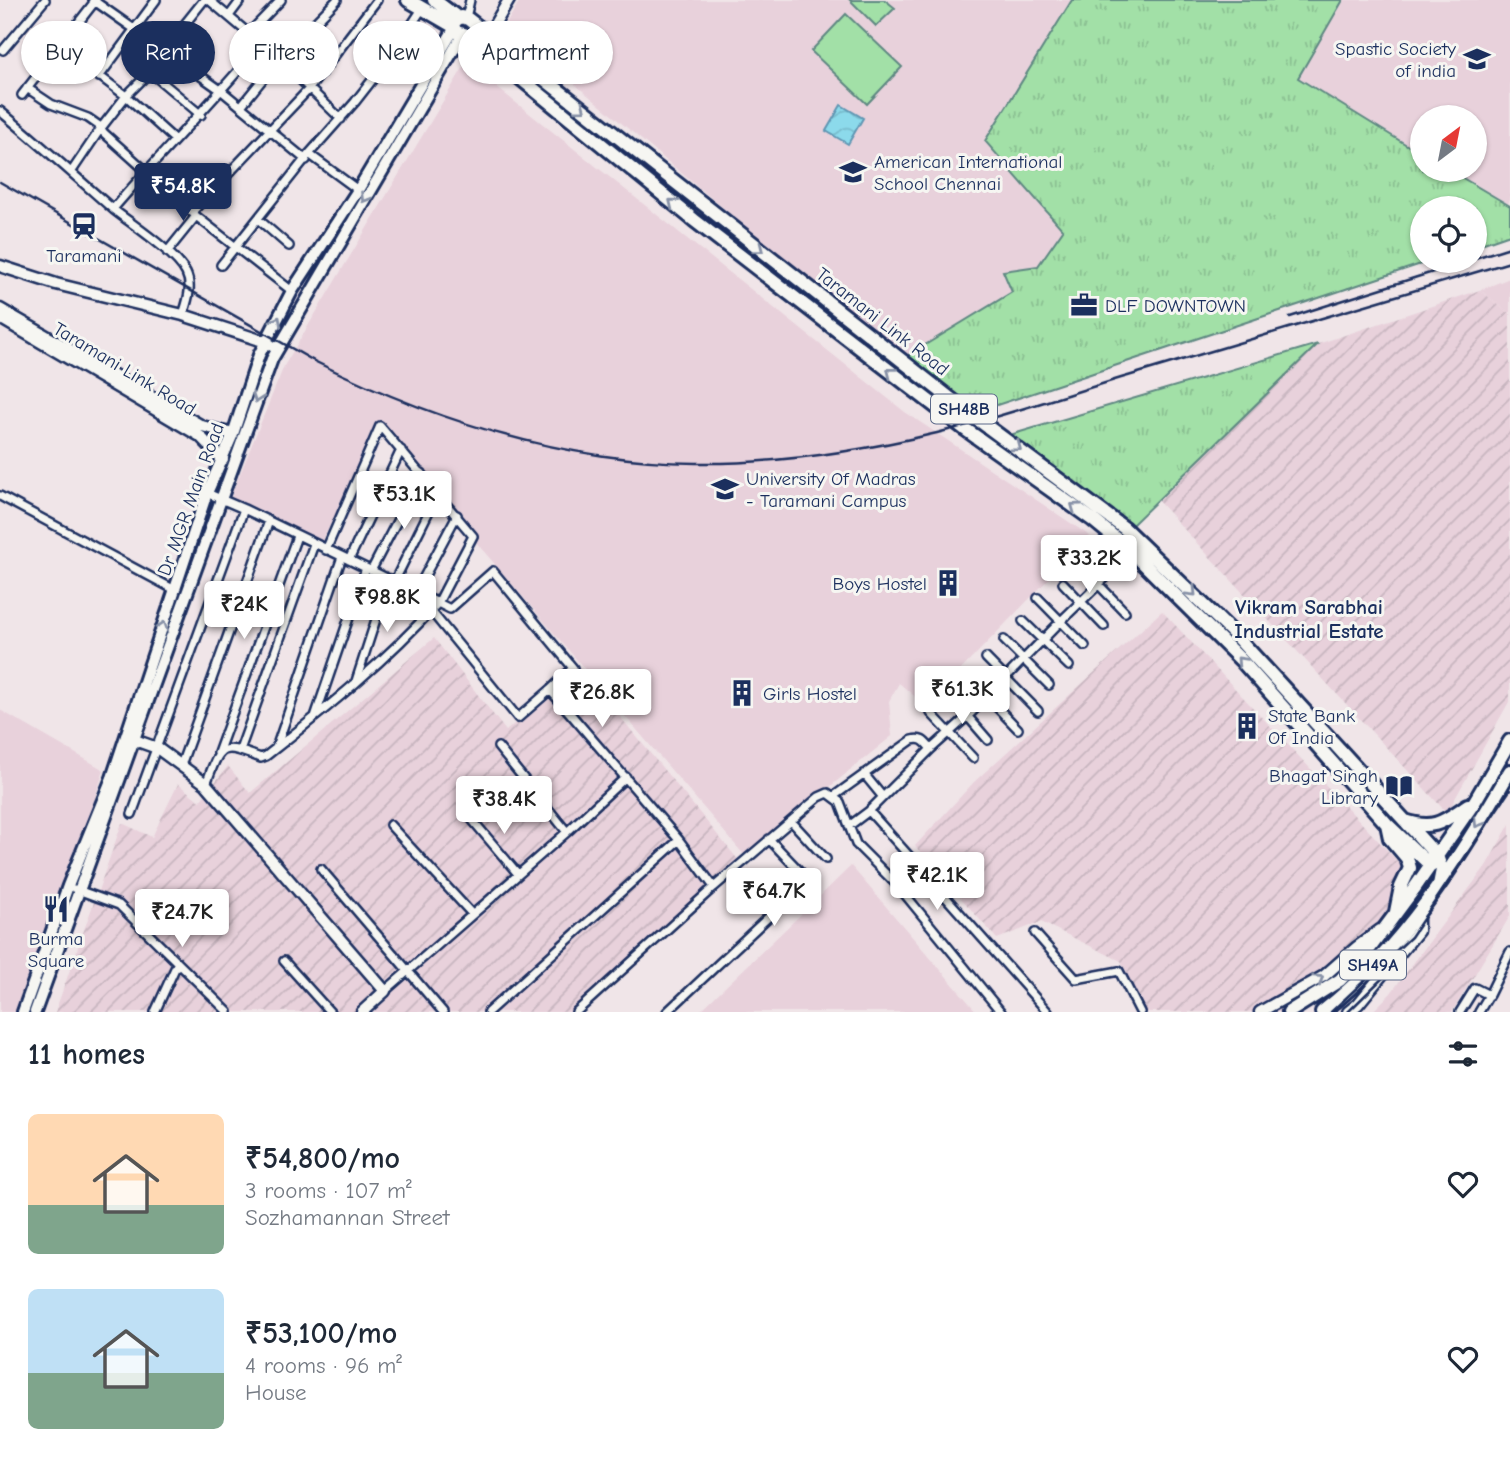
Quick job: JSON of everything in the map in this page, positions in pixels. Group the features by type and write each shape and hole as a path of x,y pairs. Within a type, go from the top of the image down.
{"main road":[{"path":"408,0 458,25"},
{"path":"434,0 458,23"},
{"name":"Dr MGR Main Road","path":"129,738 207,493 233,434 259,355 292,291 458,31"},
{"name":"Dr MGR Main Road","path":"23,1012 73,888 112,778 277,349 458,31"},
{"name":"Taramani Link Road","path":"535,84 694,220 965,429 1093,520 1132,552 1241,660 1387,824 1434,861"},
{"name":"Taramani Link Road","path":"541,84 961,407 1124,528 1236,636 1405,821 1434,861"},
{"name":"SH49A","path":"1289,1012 1340,981 1392,920 1475,801 1510,741"},
{"name":"SH49A","path":"1321,1012 1348,992 1418,913 1442,880 1510,771"},
{"path":"1405,821 1420,826 1438,825 1475,801"},
{"name":"SH48B","path":"1387,824 1390,838 1407,858 1410,867 1392,920"},
{"path":"1434,861 1442,870 1442,880"},
{"name":"Dr MGR Main Road","path":"35,1012 73,888"}],"street":[{"path":"3,50 45,0"},
{"path":"141,21 156,0"},
{"path":"188,21 206,0 235,21"},
{"path":"229,16 241,0"},
{"path":"261,21 281,0"},
{"path":"316,21 337,0"},
{"path":"167,252 194,214 309,89 376,0"},
{"path":"463,21 470,0"},
{"path":"497,21 509,0"},
{"path":"80,21 95,1 121,21"},
{"path":"222,265 391,56 422,9"},
{"path":"107,66 121,48"},
{"path":"107,83 126,96 174,140"},
{"path":"113,209 229,83"},
{"path":"31,84 25,91 88,118 101,128 194,214 292,291"},
{"path":"72,171 101,128 138,84"},
{"path":"164,84 201,115"},
{"path":"212,84 270,131 358,190"},
{"path":"241,106 259,84"},
{"path":"304,84 341,119"},
{"path":"0,111 167,252 186,272 190,284 183,315"},
{"path":"258,219 289,246"},
{"path":"0,267 56,285 183,315 266,342 277,349"},
{"name":"Taramani Link Road","path":"0,309 202,426 233,434"},
{"name":"Taramani Link Road","path":"0,318 200,436 223,460"},
{"path":"217,754 224,749 240,750 261,758 355,683 438,603 473,536 380,426 326,550"},
{"path":"276,748 345,559 401,450"},
{"path":"315,717 369,570 422,473"},
{"path":"207,493 450,608 493,571 573,668 518,718 431,611"},
{"path":"355,683 392,580 438,493"},
{"path":"0,496 175,590"},
{"path":"132,814 244,509"},
{"path":"416,592 457,516"},
{"path":"181,765 269,522"},
{"path":"206,784 297,536"},
{"path":"240,750 314,544"},
{"path":"849,826 869,811 969,715 1132,552"},
{"path":"1073,558 1125,612"},
{"path":"1063,583 1104,626"},
{"path":"1038,597 1085,646"},
{"path":"1023,621 1069,666"},
{"path":"1004,640 1049,685"},
{"path":"986,658 1038,711"},
{"path":"969,678 1018,729"},
{"path":"550,690 679,840 714,887"},
{"path":"949,695 988,740"},
{"path":"931,713 973,758"},
{"path":"129,738 156,748 206,784 385,990"},
{"path":"834,796 912,740 924,740 931,749"},
{"path":"498,747 567,832"},
{"path":"864,774 883,796"},
{"path":"362,1012 626,777"},
{"path":"576,1012 769,839 819,797 828,793 841,802 856,844 899,887 1001,1012"},
{"path":"869,811 1048,1012"},
{"path":"469,816 518,874"},
{"path":"791,821 826,859"},
{"path":"390,825 472,914"},
{"path":"667,1012 808,880 769,839"},
{"path":"488,1012 679,840"},
{"path":"321,869 443,1012"},
{"path":"73,888 119,905 228,1012"},
{"path":"1348,1012 1358,1004 1418,931 1418,913"},
{"path":"1260,1012 1324,976 1392,920"},
{"path":"1035,933 1076,979 1119,971 1140,1012"},
{"path":"1479,1012 1510,952"},
{"path":"284,961 330,1012"},
{"path":"155,1012 177,964"},
{"path":"1460,1012 1475,988 1489,995"}],"shaded area":[{"name":"American International School Chennai","path":"520,0 1072,0 985,141 1063,230 1038,266 1012,292 907,356 575,84 613,84 613,21 508,21"},
{"path":"1343,0 1510,0 1508,204 1470,182 1488,182 1488,105 1410,105 1410,147 1297,78"},
{"name":"University Of Madras - Taramani Campus","path":"458,76 458,84 492,84 905,412 1090,536 926,706 899,683 889,701 892,736 745,856 379,429 319,547 229,501 284,366"},
{"path":"1510,278 1510,314 1480,290"},
{"path":"1480,290 1510,314 1510,700 1447,813 1157,500 1318,344"},
{"path":"1162,611 1402,866 1406,899 1354,961 1297,1012 1144,1012 1121,961 1041,922 997,939 915,846 974,782"},
{"path":"434,638 506,731 579,667 740,862 579,1012 55,1012 122,823 152,837 178,784 200,801 228,766 250,793"},
{"path":"0,710 104,770 26,1012 0,1012"},
{"path":"1510,824 1510,916 1452,1012 1372,1012 1391,993 1486,866"},
{"path":"851,866 977,1012 699,1012 818,898"}],"green space":[{"path":"850,0 885,0 895,8 876,26"},
{"path":"1072,0 1343,0 1298,78 1410,147 1410,182 1469,182 1510,206 1510,234 1487,242 1487,196 1410,196 1410,268 979,411 907,356 1012,292 1003,271 1038,266 1063,230 985,141"},
{"path":"846,14 902,67 867,104 811,51"},
{"path":"1318,344 1131,526 1010,435"}],"water":[{"path":"841,105 863,118 848,144 826,131"}],"railway":[{"path":"0,182 314,361 405,402 499,434 548,446 646,461 726,463 786,459 848,451 937,433 1510,262"},
{"path":"1487,254 1510,247"},
{"path":"1290,317 1430,273"},
{"path":"1331,1012 1411,937 1510,790"},
{"path":"1348,1012 1398,963"}],"place":[{"name":"Spastic Society of india","path":"1477,59"},
{"name":"American International School Chennai","path":"853,172"},
{"name":"Taramani","path":"84,226"},
{"name":"DLF DOWNTOWN","path":"1084,305"},
{"name":"University Of Madras - Taramani Campus","path":"725,489"},
{"name":"Boys Hostel","path":"948,583"},
{"name":"Girls Hostel","path":"742,693"},
{"name":"State Bank Of India","path":"1247,726"},
{"name":"Bhagat Singh Library","path":"1399,786"},
{"name":"Burma Square","path":"56,909"}],"district":[{"name":"Vikram Sarabhai Industrial Estate","path":"1309,619"}]}
